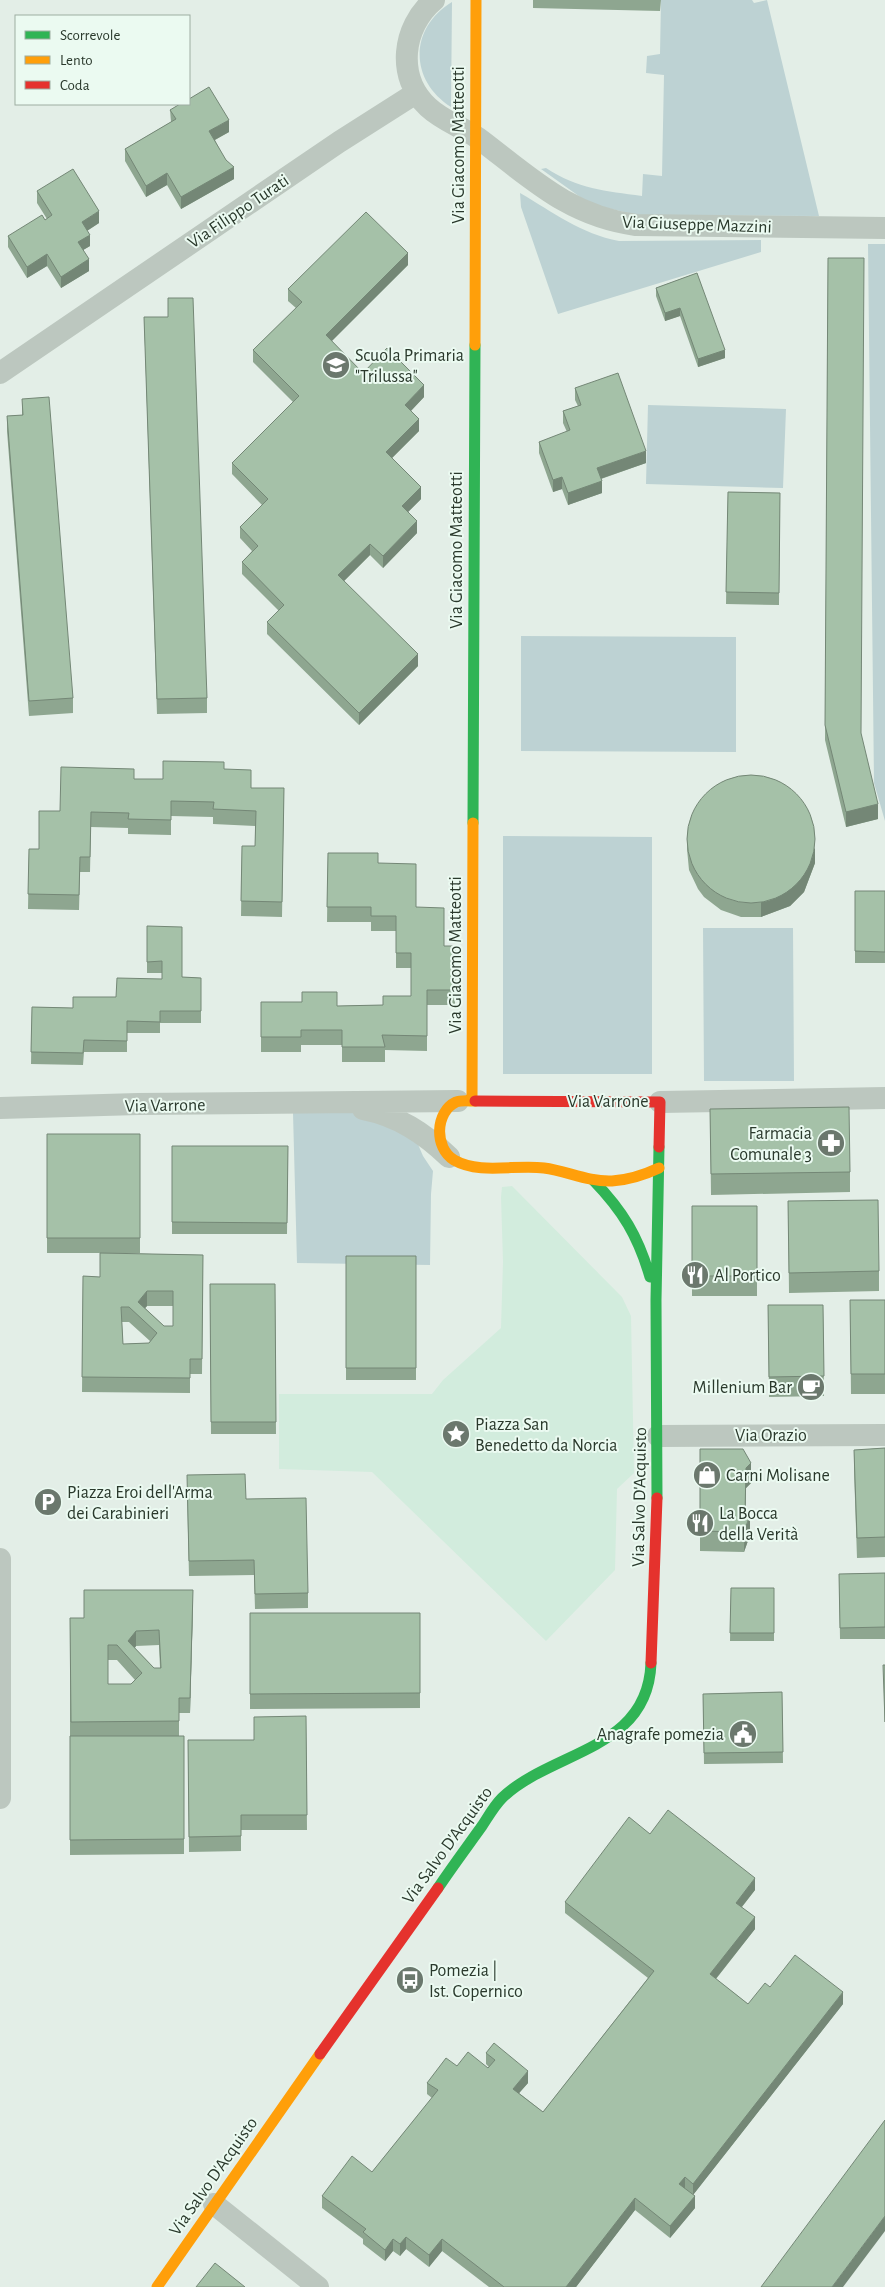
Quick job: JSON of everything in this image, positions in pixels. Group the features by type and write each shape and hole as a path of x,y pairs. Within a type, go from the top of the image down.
{"street":[{"path":"434,0 418,15 408,38 406,51 407,66 416,93 441,118 476,136"},
{"name":"Via Giacomo Matteotti","path":"466,1101 472,822 476,0"},
{"name":"Via Filippo Turati","path":"0,373 308,163 416,93"},
{"name":"Via Giuseppe Mazzini","path":"476,136 556,196 593,216 609,220 645,225 885,228"},
{"name":"Via Varrone","path":"0,1108 138,1104 466,1101 660,1102 885,1098"},
{"path":"466,1101 446,1110 440,1122 442,1143 452,1159 461,1163 486,1166 542,1167 593,1180 624,1180 638,1177 659,1168"},
{"name":"Via Salvo D'Acquisto","path":"157,2287 502,1799 525,1779 574,1756 630,1722 638,1712 649,1688 651,1675 658,1436 656,1300 660,1102"},
{"name":"Via Varrone","path":"330,1103 370,1110 398,1120 424,1134 452,1159"},
{"name":"Via Salvo D'Acquisto","path":"593,1180 619,1207 636,1236 643,1252 656,1300"},
{"name":"Via Orazio","path":"658,1436 885,1435"},
{"path":"0,1559 0,1798"},
{"path":"214,2204 318,2287"}],"shaded area":[{"path":"661,0 752,0 754,3 767,0 819,216 637,215 590,204 541,169 546,168 569,181 592,188 642,196 643,174 662,176 664,75 646,73 647,56 660,54"},
{"path":"452,2 451,107 437,96 427,83 422,69 420,54 422,40 428,26 438,13"},
{"path":"520,193 580,228 605,238 619,241 761,240 761,252 558,314 521,207"},
{"path":"868,244 885,244 885,821 874,783"},
{"path":"648,405 786,409 783,488 646,484"},
{"path":"521,636 736,637 736,752 521,751"},
{"path":"503,836 652,837 652,1074 503,1074"},
{"path":"703,928 793,928 794,1081 704,1081"},
{"path":"293,1113 366,1113 417,1142 423,1156 433,1171 430,1265 297,1263"},
{"name":"Piazza San Benedetto da Norcia","path":"512,1186 622,1297 631,1316 634,1473 617,1489 615,1570 546,1641 372,1472 279,1469 279,1394 432,1394 443,1380 501,1328 503,1262 501,1197 502,1187"}],"building":[{"path":"209,87 229,120 209,131 226,160 234,167 181,197 167,173 146,186 125,149 176,119 170,110 178,105 190,105 190,98"},
{"path":"73,169 99,211 82,222 90,235 78,242 89,259 61,277 47,254 27,267 8,236 42,215 45,220 52,215 37,191"},
{"path":"366,212 408,253 326,335 363,373 387,348 424,385 405,405 419,419 386,452 421,487 402,506 417,521 383,556 370,544 338,575 418,654 359,713 267,622 284,605 242,562 258,546 240,527 268,499 232,463 299,396 253,350 302,302 288,289"},
{"path":"828,258 864,258 861,733 878,804 846,812 825,725"},
{"path":"697,273 725,350 698,359 680,308 665,313 656,288"},
{"path":"168,298 193,298 207,698 157,699 144,317 168,317"},
{"path":"618,373 646,451 597,468 602,481 568,493 562,477 553,480 539,442 570,430 563,411 581,405 575,388"},
{"path":"49,397 73,698 29,701 7,416 23,415 22,399"},
{"path":"728,492 780,493 779,593 726,592"},
{"path":"163,761 224,762 224,769 251,770 251,788 284,788 282,902 241,901 242,846 255,846 256,811 213,809 214,802 171,801 171,820 128,819 129,813 91,812 90,857 80,857 79,895 28,894 29,849 39,849 39,811 60,811 61,767 134,769 134,779 163,779"},
{"path":"751,775 775,780 796,794 810,815 815,839 810,863 796,884 775,898 751,903 727,898 706,884 692,863 687,839 692,815 706,794 727,780"},
{"path":"328,853 378,853 378,863 416,864 416,907 444,908 444,946 455,946 455,990 427,990 427,1036 382,1035 385,1047 342,1047 342,1030 301,1030 301,1037 261,1037 261,1002 302,1002 302,992 337,992 337,1006 383,1005 383,996 411,996 411,953 396,953 396,916 371,916 371,907 327,907"},
{"path":"855,891 885,891 885,952 855,951"},
{"path":"147,926 182,927 182,977 201,978 201,1011 160,1011 160,1022 127,1021 127,1041 84,1040 83,1053 31,1052 32,1007 73,1008 73,997 116,997 117,978 162,979 162,961 147,962"},
{"path":"849,1107 850,1172 711,1174 710,1109"},
{"path":"47,1134 140,1134 140,1238 47,1238"},
{"path":"172,1146 288,1146 287,1223 172,1222"},
{"path":"878,1200 879,1271 789,1273 788,1201"},
{"path":"692,1206 757,1206 757,1276 692,1276"},
{"path":"100,1253 203,1255 202,1359 190,1359 190,1378 82,1377 83,1276 100,1277","holes":["147,1291 173,1291 173,1326 164,1326 138,1302","121,1307 129,1307 157,1333 149,1343 123,1344"]},
{"path":"346,1256 416,1256 416,1368 346,1368"},
{"path":"210,1284 275,1284 276,1422 211,1422"},
{"path":"850,1300 885,1300 885,1374 851,1374"},
{"path":"768,1305 823,1305 824,1376 769,1377"},
{"path":"885,1448 885,1537 857,1538 854,1450"},
{"path":"700,1449 743,1449 751,1463 746,1468 745,1514 750,1515 744,1532 700,1531"},
{"path":"245,1474 246,1499 306,1498 308,1593 255,1594 254,1560 189,1561 187,1475"},
{"path":"885,1573 885,1627 840,1628 839,1574"},
{"path":"731,1588 774,1588 774,1633 730,1633"},
{"path":"84,1590 193,1590 190,1698 179,1698 179,1721 71,1722 70,1618 84,1618","holes":["159,1630 161,1668 154,1668 128,1641 136,1631","108,1645 117,1645 142,1673 131,1684 108,1684"]},
{"path":"250,1613 420,1613 420,1693 250,1694"},
{"path":"883,1665 885,1665 885,1722"},
{"name":"Anagrafe pomezia","path":"782,1692 783,1752 704,1753 703,1694"},
{"path":"306,1716 307,1815 241,1815 241,1836 189,1837 188,1740 254,1740 254,1717"},
{"path":"70,1736 184,1736 184,1839 70,1840"},
{"path":"668,1810 755,1878 736,1903 755,1917 710,1974 748,2004 765,1983 770,1987 795,1955 843,1992 693,2184 685,2177 679,2184 695,2196 670,2226 635,2198 566,2287 504,2287 442,2239 429,2255 406,2237 400,2244 393,2239 385,2250 363,2232 366,2229 322,2196 352,2156 372,2172 438,2090 427,2083 446,2058 457,2066 468,2052 488,2068 495,2060 486,2053 494,2043 528,2071 513,2089 543,2112 654,1971 565,1902 629,1817 650,1834"},
{"path":"885,2120 885,2216 832,2287 761,2287"},
{"path":"215,2263 245,2287 196,2287"}],"traffic: fast":[{"path":"473,823 475,345"},
{"path":"657,1498 656,1300 659,1147"},
{"path":"593,1180 613,1202 635,1236 650,1277"},
{"path":"438,1888 502,1798 523,1782 616,1732 633,1714 646,1692 651,1663"}],"traffic: slow":[{"path":"475,345 476,0"},
{"path":"472,1101 473,823"},
{"path":"475,1101 456,1102 449,1107 441,1122 440,1139 443,1147 454,1160 464,1164 487,1168 544,1168 603,1181 630,1178 659,1168"},
{"path":"157,2287 320,2054"}],"traffic: jam":[{"path":"475,1101 660,1102 659,1147"},
{"path":"651,1663 657,1498"},
{"path":"320,2054 438,1888"}],"place":[{"name":"Scuola Primaria \"Trilussa\"","path":"336,365"},
{"name":"Farmacia Comunale 3","path":"831,1143"},
{"name":"Al Portico","path":"695,1275"},
{"name":"Millenium Bar","path":"811,1387"},
{"name":"Piazza San Benedetto da Norcia","path":"456,1434"},
{"name":"Carni Molisane","path":"707,1475"},
{"name":"Piazza Eroi dell'Arma dei Carabinieri","path":"48,1502"},
{"name":"La Bocca della Verità","path":"700,1523"},
{"name":"Anagrafe pomezia","path":"743,1734"},
{"name":"Pomezia | Ist. Copernico","path":"410,1980"}]}
